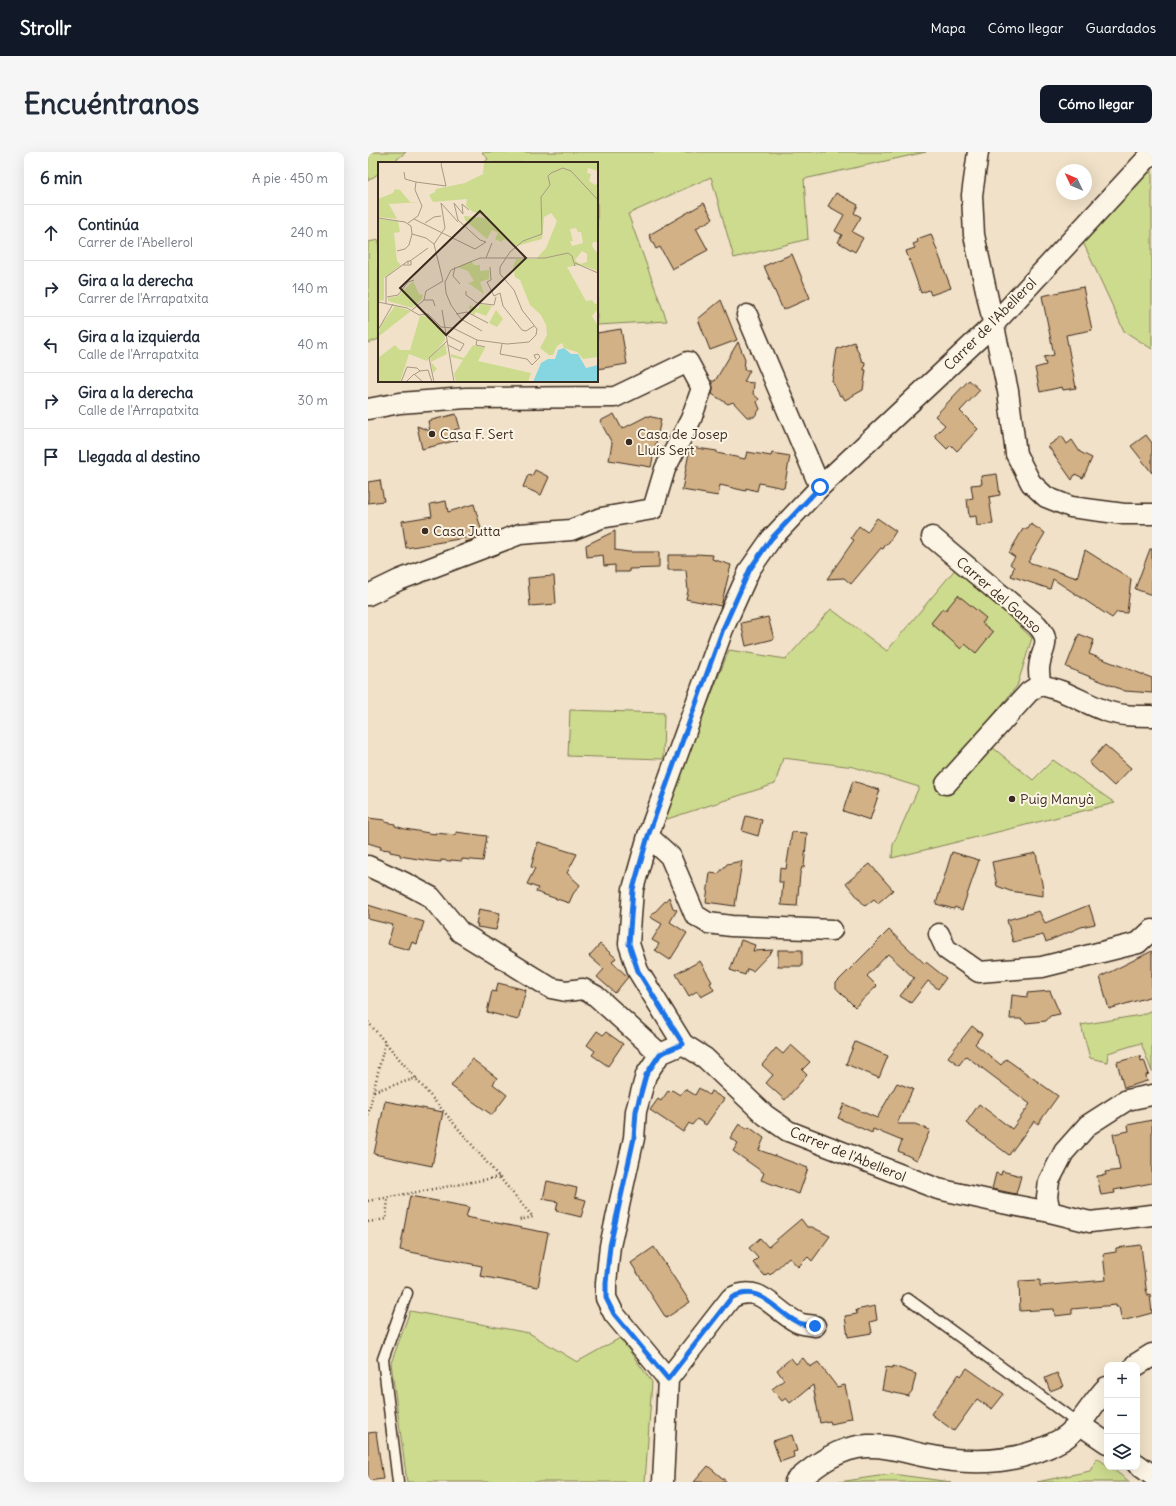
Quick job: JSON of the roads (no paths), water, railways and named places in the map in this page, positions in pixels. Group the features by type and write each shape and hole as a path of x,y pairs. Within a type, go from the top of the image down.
{"street":[{"path":"978,152 972,195 974,235 1008,391 1016,454 1031,483 1046,498 1071,507 1124,514 1152,514"},
{"name":"Carrer de l'Abellerol","path":"1152,153 993,324 820,487 771,539 750,569 723,629 648,836 633,889 629,944 638,971 683,1044 705,1058 765,1115 788,1131 938,1189 1002,1204 1050,1212 1090,1222 1152,1215"},
{"path":"747,315 820,487"},
{"path":"368,409 400,403 466,398 616,397 688,362 702,388 690,419 665,469 653,509 601,518 571,530 520,534 399,580 368,596"},
{"name":"Carrer del Ganso","path":"932,537 1045,633 1046,641 1039,668 1040,685"},
{"path":"946,784 1029,692 1040,685 1053,687 1105,711 1118,715 1152,716"},
{"path":"648,836 670,856 695,915 708,923 731,926 832,930"},
{"path":"368,866 431,897 460,932 551,988 566,991 583,989 596,996 660,1054"},
{"path":"939,934 946,949 979,972 1042,967 1138,943 1152,930"},
{"path":"668,1379 614,1314 606,1298 610,1246 634,1138 636,1111 646,1075 660,1054 683,1044"},
{"path":"1050,1212 1047,1197 1049,1181 1064,1152 1088,1125 1127,1100 1152,1095"},
{"path":"663,1482 668,1379 731,1298 741,1293 754,1292 798,1323 815,1326"},
{"path":"1140,1362 1152,1355"},
{"path":"796,1482 821,1461 843,1451 867,1446 891,1447 955,1461 985,1462 1016,1458 1044,1449 1062,1439 1079,1424 1104,1392"},
{"path":"1079,1424 1104,1441"},
{"path":"1140,1466 1152,1474"}],"lane":[{"path":"398,1482 383,1359 407,1293"},
{"path":"908,1299 1079,1424"}],"place":[{"name":"Casa F. Sert","path":"432,434"},
{"name":"Casa de Josep Lluís Sert","path":"629,442"},
{"name":"Casa Jutta","path":"425,531"},
{"name":"Puig Manyà","path":"1012,799"}]}
